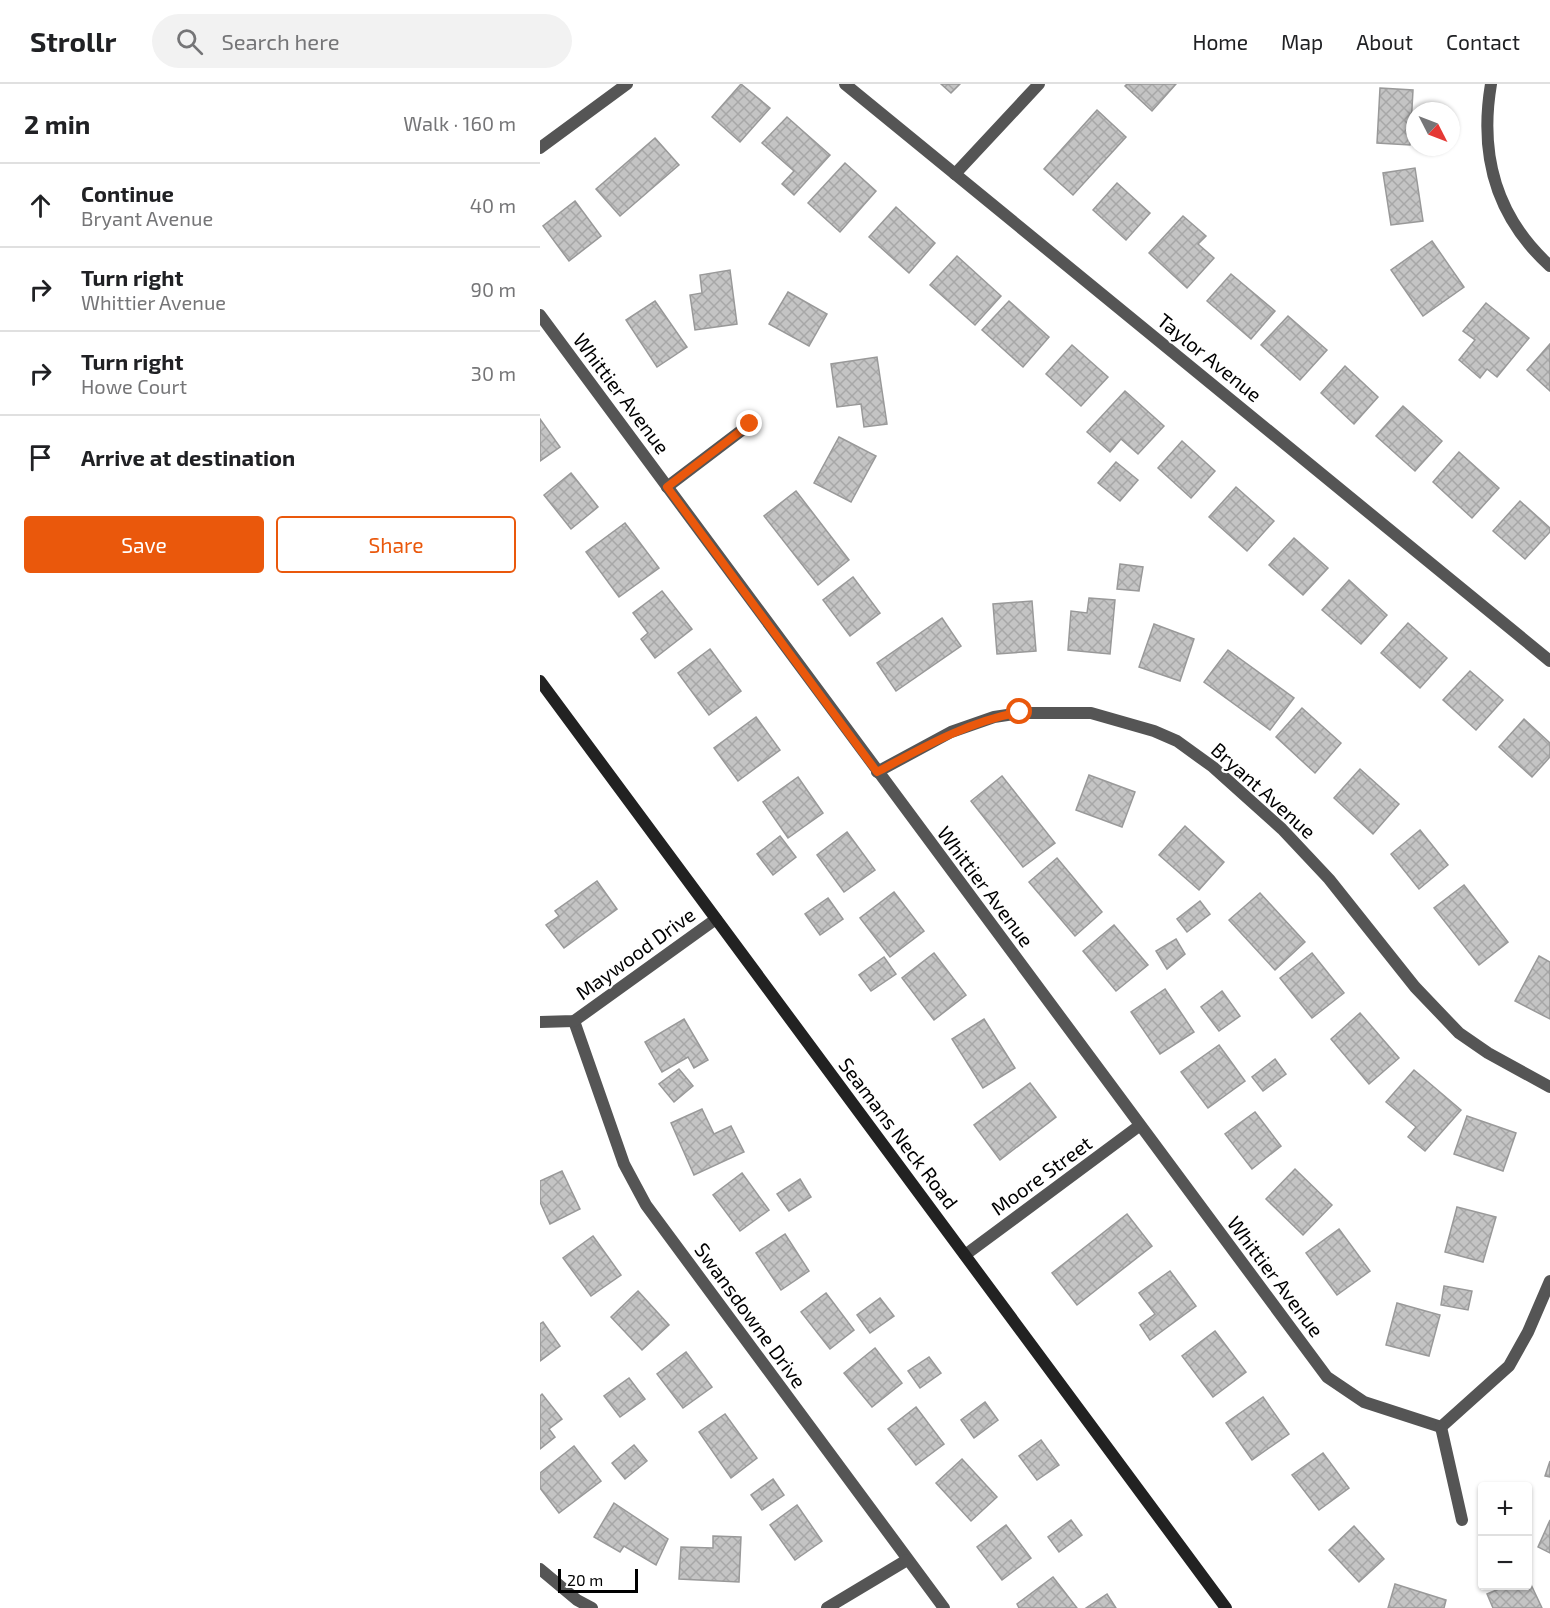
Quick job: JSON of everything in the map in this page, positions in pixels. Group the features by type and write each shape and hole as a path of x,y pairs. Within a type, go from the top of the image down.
{"main road":[{"name":"Seamans Neck Road","path":"540,681 1226,1608"}],"street":[{"path":"540,148 627,84"},
{"name":"Taylor Avenue","path":"845,84 1550,661"},
{"path":"955,174 1039,84"},
{"path":"1491,84 1487,108 1488,157 1500,199 1514,226 1532,250 1550,266"},
{"name":"Whittier Avenue","path":"540,315 1327,1377 1364,1402 1441,1427"},
{"path":"667,487 750,424"},
{"name":"Bryant Avenue","path":"877,772 951,732 994,717 1020,712 1091,713 1154,731 1169,738 1214,767 1282,829 1329,879 1415,987 1459,1033 1488,1053 1550,1087"},
{"name":"Maywood Drive","path":"540,1022 574,1020 716,919"},
{"name":"Swansdowne Drive","path":"574,1020 624,1164 646,1205 944,1608"},
{"name":"Moore Street","path":"965,1255 1139,1126"},
{"path":"1462,1520 1441,1427 1509,1366 1528,1332 1550,1281"},
{"path":"827,1608 907,1560"},
{"path":"540,1569 577,1600 592,1608"}],"building":[{"path":"741,84 770,108 740,142 712,117"},
{"path":"941,84 960,84 951,93"},
{"path":"1127,84 1176,84 1152,111 1125,86"},
{"path":"1380,88 1413,90 1412,102 1406,102 1406,145 1377,143"},
{"path":"1097,110 1126,137 1073,195 1044,169"},
{"path":"787,117 830,155 794,195 782,184 794,171 762,143"},
{"path":"655,138 679,165 620,216 596,189"},
{"path":"845,163 876,191 840,232 808,203"},
{"path":"1415,168 1423,221 1391,225 1383,173"},
{"path":"1117,183 1150,213 1126,240 1093,210"},
{"path":"575,201 601,236 569,261 543,226"},
{"path":"896,207 935,243 909,273 869,237"},
{"path":"1183,216 1206,236 1198,244 1214,258 1187,288 1149,253"},
{"path":"1432,241 1464,287 1423,316 1391,270"},
{"path":"957,256 1001,296 975,325 930,285"},
{"path":"730,270 737,324 695,330 690,295 702,293 700,275"},
{"path":"1231,274 1275,311 1251,339 1207,301"},
{"path":"788,292 827,314 809,346 769,324"},
{"path":"655,301 687,347 657,367 626,320"},
{"path":"1009,301 1049,337 1023,367 982,330"},
{"path":"1486,303 1529,338 1497,377 1487,369 1480,378 1459,360 1475,340 1463,331"},
{"path":"1288,316 1327,350 1300,380 1261,345"},
{"path":"1550,344 1550,391 1527,370"},
{"path":"1072,345 1108,377 1081,406 1046,374"},
{"path":"877,357 887,424 864,427 861,404 837,407 831,364"},
{"path":"1345,366 1378,397 1354,424 1321,393"},
{"path":"1125,391 1164,426 1138,454 1121,439 1110,452 1087,432"},
{"path":"1403,406 1442,441 1415,471 1376,436"},
{"path":"540,419 560,447 540,461"},
{"path":"839,437 876,456 851,502 814,483"},
{"path":"1182,441 1215,471 1191,498 1158,468"},
{"path":"1459,452 1499,488 1472,518 1433,482"},
{"path":"1116,462 1138,480 1120,501 1098,483"},
{"path":"571,473 598,507 571,529 544,495"},
{"path":"1236,487 1274,521 1247,551 1209,517"},
{"path":"796,491 849,560 818,585 764,516"},
{"path":"1520,501 1550,528 1550,532 1525,559 1493,531"},
{"path":"625,523 659,568 619,597 586,552"},
{"path":"1294,538 1328,568 1303,595 1269,565"},
{"path":"1120,564 1143,567 1139,591 1117,589"},
{"path":"853,577 880,613 850,636 823,600"},
{"path":"1349,580 1387,615 1361,644 1322,610"},
{"path":"662,591 692,629 655,658 641,639 648,633 633,613"},
{"path":"1089,598 1115,600 1110,654 1068,650 1071,611 1087,613"},
{"path":"1032,601 1036,651 997,654 993,604"},
{"path":"942,618 961,646 896,691 877,663"},
{"path":"1408,623 1447,658 1420,688 1381,653"},
{"path":"1154,624 1194,639 1180,681 1139,667"},
{"path":"710,649 741,691 709,715 678,673"},
{"path":"1228,650 1294,698 1270,730 1204,682"},
{"path":"1470,671 1503,700 1476,730 1443,700"},
{"path":"1302,708 1341,743 1315,773 1276,737"},
{"path":"756,717 780,750 738,781 714,748"},
{"path":"1524,719 1550,743 1550,757 1532,777 1499,747"},
{"path":"1360,769 1399,804 1373,834 1334,798"},
{"path":"1089,775 1135,792 1122,827 1076,810"},
{"path":"1002,776 1055,843 1023,867 971,801"},
{"path":"798,777 823,813 788,838 763,802"},
{"path":"1185,826 1224,862 1199,890 1159,855"},
{"path":"1420,830 1448,865 1419,889 1391,854"},
{"path":"847,832 875,870 844,892 817,855"},
{"path":"780,836 796,857 773,875 757,854"},
{"path":"1057,858 1102,912 1075,936 1029,882"},
{"path":"597,881 617,909 564,948 546,925 559,916 555,911"},
{"path":"1464,885 1508,942 1479,965 1434,908"},
{"path":"894,892 924,931 890,957 860,918"},
{"path":"1260,893 1305,942 1275,970 1229,920"},
{"path":"828,898 843,919 820,935 805,914"},
{"path":"1200,901 1210,914 1187,932 1177,919"},
{"path":"1114,925 1148,965 1116,991 1083,951"},
{"path":"1176,939 1185,954 1167,969 1156,951"},
{"path":"934,953 966,995 934,1020 902,978"},
{"path":"1312,953 1344,993 1312,1018 1280,978"},
{"path":"1539,956 1550,962 1550,1019 1515,1001"},
{"path":"884,957 896,974 871,991 859,975"},
{"path":"1165,989 1194,1032 1160,1054 1131,1012"},
{"path":"1222,991 1240,1016 1219,1031 1201,1007"},
{"path":"1360,1013 1399,1058 1369,1084 1331,1039"},
{"path":"684,1019 708,1060 694,1068 688,1057 662,1072 645,1042"},
{"path":"984,1019 1015,1068 983,1088 952,1039"},
{"path":"1219,1045 1245,1081 1208,1108 1181,1072"},
{"path":"1275,1059 1286,1074 1263,1091 1252,1077"},
{"path":"679,1069 693,1086 674,1102 659,1084"},
{"path":"1414,1070 1461,1110 1425,1151 1408,1137 1416,1127 1386,1102"},
{"path":"1030,1083 1056,1117 1000,1160 974,1125"},
{"path":"702,1109 714,1134 731,1126 744,1152 694,1175 671,1123"},
{"path":"1255,1112 1281,1146 1252,1169 1225,1134"},
{"path":"1467,1116 1516,1133 1503,1171 1454,1154"},
{"path":"1295,1169 1332,1205 1303,1235 1266,1199"},
{"path":"562,1171 580,1209 550,1224 540,1202 540,1181"},
{"path":"742,1173 769,1210 740,1231 713,1195"},
{"path":"800,1179 811,1197 789,1211 777,1194"},
{"path":"1457,1207 1496,1217 1483,1262 1445,1252"},
{"path":"1127,1214 1152,1246 1077,1305 1052,1273"},
{"path":"1339,1229 1370,1271 1337,1295 1306,1253"},
{"path":"785,1234 809,1271 781,1290 756,1253"},
{"path":"593,1236 621,1275 591,1296 563,1258"},
{"path":"1170,1271 1196,1306 1150,1340 1140,1325 1155,1314 1139,1293"},
{"path":"1444,1286 1472,1291 1468,1310 1441,1305"},
{"path":"638,1291 669,1325 642,1350 611,1317"},
{"path":"826,1293 854,1330 830,1349 801,1312"},
{"path":"880,1298 894,1316 870,1333 857,1315"},
{"path":"1397,1303 1440,1315 1429,1356 1386,1345"},
{"path":"543,1322 560,1346 540,1361 540,1324"},
{"path":"1215,1331 1246,1372 1213,1397 1182,1356"},
{"path":"875,1348 902,1383 872,1407 844,1373"},
{"path":"686,1352 712,1387 683,1408 657,1374"},
{"path":"929,1357 941,1373 920,1388 908,1371"},
{"path":"629,1378 645,1399 620,1417 604,1396"},
{"path":"542,1394 562,1419 549,1429 555,1437 540,1449 540,1396"},
{"path":"1263,1397 1289,1434 1252,1460 1226,1423"},
{"path":"985,1402 998,1420 974,1438 961,1420"},
{"path":"916,1407 944,1444 916,1465 888,1429"},
{"path":"725,1414 757,1458 731,1478 699,1432"},
{"path":"1041,1440 1059,1465 1037,1480 1019,1456"},
{"path":"634,1445 647,1461 625,1479 612,1463"},
{"path":"574,1446 601,1481 559,1513 540,1488 540,1473"},
{"path":"1323,1453 1349,1488 1319,1510 1292,1475"},
{"path":"962,1459 997,1497 971,1521 936,1483"},
{"path":"1550,1461 1550,1477 1545,1476"},
{"path":"773,1479 784,1495 762,1510 751,1495"},
{"path":"614,1503 668,1539 656,1565 624,1546 620,1552 594,1537"},
{"path":"797,1505 822,1541 795,1560 770,1525"},
{"path":"1071,1520 1082,1535 1059,1552 1048,1537"},
{"path":"1550,1520 1550,1553 1538,1547"},
{"path":"1006,1525 1031,1558 1002,1580 977,1547"},
{"path":"1354,1526 1384,1559 1359,1582 1329,1550"},
{"path":"713,1536 741,1537 739,1582 679,1579 681,1547 713,1548"},
{"path":"1053,1577 1077,1608 1019,1608 1017,1604"},
{"path":"1395,1584 1446,1600 1444,1608 1388,1608"},
{"path":"1532,1587 1542,1608 1493,1608 1487,1594 1496,1590 1532,1590"},
{"path":"1107,1594 1116,1608 1086,1608"}],"route":[{"path":"750,424 667,487 877,772 951,732 994,717 1020,712"}]}
